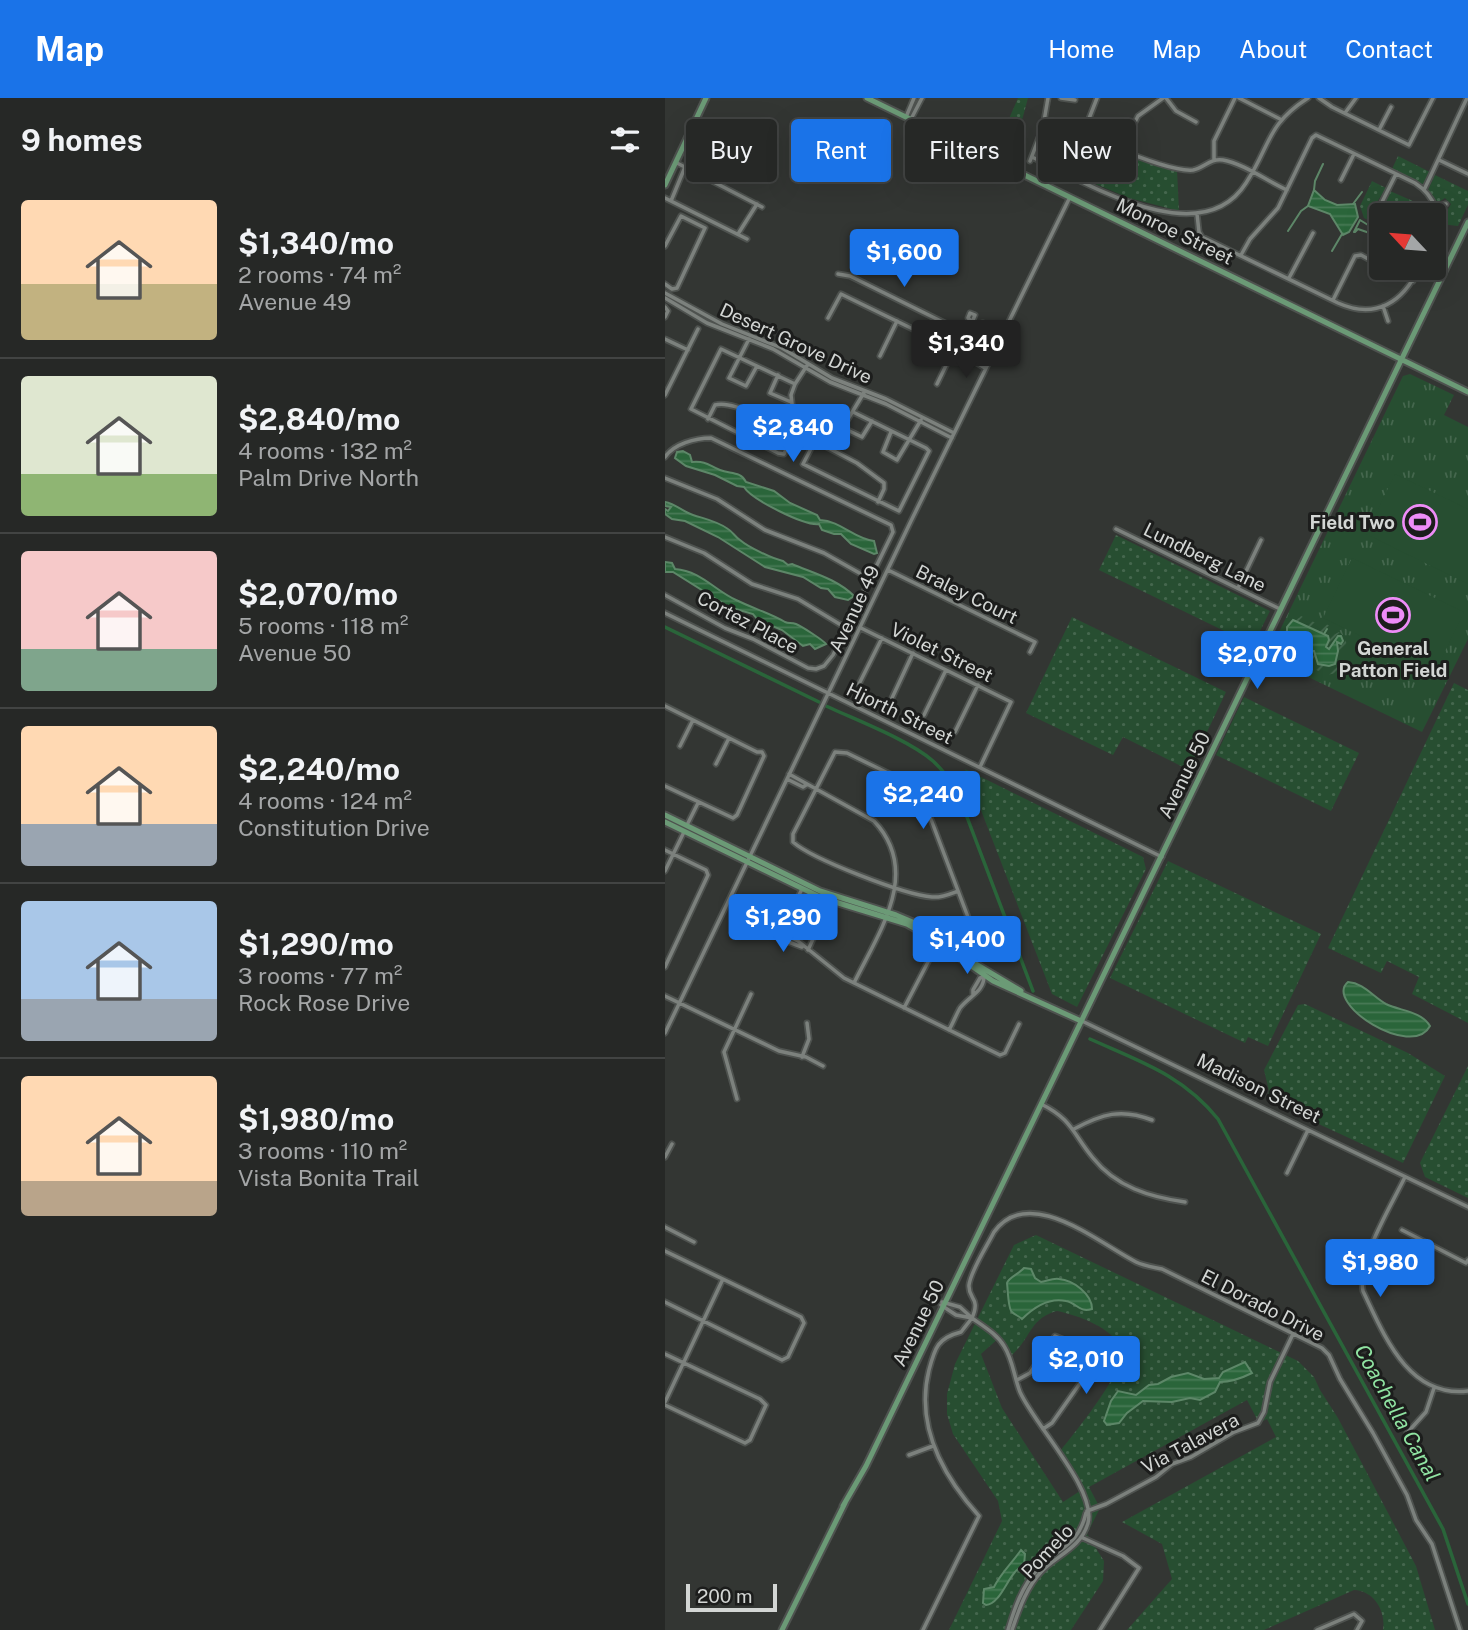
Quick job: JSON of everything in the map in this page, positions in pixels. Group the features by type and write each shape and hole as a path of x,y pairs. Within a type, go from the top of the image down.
{"main road":[{"path":"665,185 706,98"},
{"name":"Monroe Street","path":"867,98 1468,392"},
{"name":"Avenue 50","path":"782,1630 843,1506 866,1466 1468,222"},
{"name":"Madison Street","path":"665,815 685,828 839,904 887,915 929,929 969,960 1035,1000"},
{"name":"Madison Street","path":"665,821 685,828"},
{"name":"Madison Street","path":"887,915 922,933 984,977 1049,1004 1081,1021"}],"street":[{"path":"909,118 914,98"},
{"path":"909,118 922,98"},
{"path":"1048,98 1043,127 1031,159 1125,200 1168,212 1197,214 1216,209 1244,187 1280,119 1308,98"},
{"path":"1062,98 1075,100"},
{"path":"1089,119 1097,98"},
{"path":"1136,120 1165,98 1179,113 1196,122"},
{"path":"1214,160 1214,141 1236,98 1280,119"},
{"path":"1319,98 1409,145 1433,98"},
{"path":"1345,113 1356,98"},
{"path":"1424,190 1467,98"},
{"path":"1379,130 1391,107"},
{"path":"1241,255 1250,239 1274,214 1312,138 1316,135 1424,190 1433,203"},
{"path":"1341,180 1354,153"},
{"path":"1136,155 1185,170 1198,168 1214,160 1227,161 1287,190"},
{"path":"1439,159 1468,174"},
{"path":"671,201 686,168 675,163"},
{"path":"1382,203 1396,174"},
{"path":"710,182 759,206 738,234"},
{"name":"Avenue 49","path":"665,1033 1070,197"},
{"path":"665,198 747,239"},
{"path":"1197,214 1201,236 1333,300 1361,309 1383,306 1401,296 1413,281"},
{"path":"665,246 681,216 705,228 677,288 672,289 666,285"},
{"path":"1289,278 1314,233"},
{"path":"1333,300 1357,255 1369,261"},
{"path":"838,274 850,276 969,335 972,326 983,323 1003,332"},
{"path":"828,318 841,293 954,349 985,368"},
{"name":"Desert Grove Drive","path":"665,296 805,365 830,382 862,393 953,435"},
{"path":"1383,306 1388,321"},
{"path":"665,307 668,311 665,317"},
{"path":"880,356 897,321"},
{"path":"976,324 1000,338"},
{"path":"665,395 698,329"},
{"path":"747,337 729,377 742,386 748,384 758,365"},
{"path":"665,339 688,349"},
{"path":"795,384 723,349 719,351 691,407 694,412 708,419 785,454 795,429 790,402 795,384 805,365"},
{"path":"937,384 954,349"},
{"path":"778,375 770,393 790,402"},
{"path":"853,412 929,451 899,511 803,464 815,441 841,427 853,412 862,393"},
{"path":"708,419 718,403 795,429"},
{"path":"892,431 882,450 893,459 900,458 919,419"},
{"path":"841,427 862,437 872,421"},
{"path":"665,457 674,447 711,438 893,527 893,532 846,628 798,599 752,584 704,553 665,537"},
{"path":"815,441 857,463 884,483 878,502"},
{"path":"665,478 694,492 717,499 765,530 824,553 870,579"},
{"name":"Lundberg Lane","path":"1116,528 1282,610"},
{"path":"1238,588 1261,540"},
{"name":"Braley Court","path":"888,570 1035,642 1030,652"},
{"name":"Cortez Place","path":"665,595 725,628 812,669 819,668 831,658 846,628"},
{"name":"Hjorth Street","path":"665,613 1162,857"},
{"name":"Violet Street","path":"861,628 1011,702 979,766"},
{"path":"859,684 882,638"},
{"path":"892,698 913,653"},
{"path":"924,715 946,670"},
{"path":"955,732 978,685"},
{"path":"665,706 757,752 762,752 764,756 737,816 733,818 665,786"},
{"path":"680,746 693,720"},
{"path":"716,764 729,738"},
{"path":"958,891 942,897 928,897 860,876 793,842 793,834 835,751 847,753 896,777 921,798 958,891 974,933"},
{"path":"788,776 864,814 883,830 895,854 897,866 894,886 882,932 854,983"},
{"path":"665,871 698,803"},
{"path":"665,850 706,870 708,875 665,967"},
{"path":"803,886 781,936 795,939 844,978 1003,1055 1019,1024"},
{"path":"808,950 824,915"},
{"path":"904,1008 928,962"},
{"path":"949,1030 980,978 984,977 982,987 978,993 972,995"},
{"path":"977,984 982,987"},
{"path":"737,1100 724,1052 751,994"},
{"path":"665,996 779,1051 823,1066"},
{"name":"Madison Street","path":"1081,1021 1468,1207"},
{"path":"802,1057 809,1038 807,1023"},
{"path":"1041,1104 1062,1115 1094,1160 1123,1184 1151,1196 1185,1202"},
{"path":"1074,1129 1096,1117 1109,1114 1137,1114 1152,1120"},
{"path":"1287,1173 1308,1130"},
{"path":"665,1157 672,1144"},
{"path":"1405,1177 1364,1263 1361,1281 1369,1303 1400,1359 1419,1380 1447,1392 1468,1391"},
{"name":"El Dorado Drive","path":"971,1319 976,1308 969,1292 970,1282 994,1232 1013,1218 1036,1213 1046,1214 1096,1237 1137,1263 1162,1269 1312,1342 1329,1355 1407,1495 1416,1520 1431,1544 1460,1630"},
{"path":"665,1227 694,1242"},
{"path":"1402,1230 1467,1263"},
{"path":"665,1251 804,1320 788,1357 782,1360 665,1301"},
{"path":"665,1354 684,1363 764,1402 766,1405 750,1440 745,1443 665,1403 684,1363 703,1321 723,1280"},
{"path":"943,1304 956,1315 971,1319"},
{"path":"943,1304 960,1307 1003,1344 1020,1391 1080,1486 1086,1498 1087,1511"},
{"path":"923,1630 979,1516 961,1494 933,1446 924,1397 931,1363 940,1342 951,1333 961,1332 971,1319"},
{"name":"Via Talavera","path":"1087,1511 1106,1504 1234,1432 1258,1423 1264,1412 1270,1382 1293,1334"},
{"path":"1017,1380 1030,1373 1055,1336 1095,1352 1095,1363 1052,1423 1043,1429"},
{"path":"1408,1433 1426,1412 1434,1388"},
{"path":"909,1455 933,1446"},
{"name":"Pomelo","path":"1010,1630 1035,1579 1080,1536 1090,1516 1087,1511"},
{"path":"1080,1536 1123,1556 1139,1568 1100,1630"},
{"path":"1317,1630 1350,1614 1357,1615 1362,1621 1357,1630"}],"green space":[{"path":"1018,98 1028,98 1022,119 1009,119"},
{"path":"1398,156 1430,172 1424,183 1392,169"},
{"path":"1136,158 1177,170 1179,211 1129,198 1091,182 1136,182"},
{"path":"1435,175 1468,191 1468,205 1458,226 1446,225 1446,209 1451,204 1445,198 1439,202 1435,200 1428,190"},
{"path":"1372,181 1386,188 1377,203 1369,203 1369,220 1364,218 1360,206"},
{"path":"1390,191 1417,203 1386,203"},
{"path":"1410,374 1454,395 1444,415 1468,427 1468,639 1422,732 1267,657 1403,376"},
{"name":"Field Two","path":"1395,474 1468,509 1468,584 1366,534"},
{"path":"1116,535 1270,611 1253,645 1099,570"},
{"name":"General Patton Field","path":"1352,558 1464,612 1435,672 1323,618"},
{"path":"1292,616 1301,616 1318,624 1320,621 1336,629 1333,632 1335,634 1339,632 1343,636 1347,646 1343,663 1337,673 1326,675 1286,654 1281,639"},
{"path":"1072,617 1226,692 1189,770 1123,737 1113,755 1026,713"},
{"path":"1454,683 1468,690 1468,1023 1412,994 1419,977 1387,961 1381,973 1328,948"},
{"path":"1244,697 1359,753 1331,811 1216,755"},
{"path":"965,769 1143,857 1146,869 1077,1007 1052,994"},
{"path":"1168,861 1321,934 1268,1046 1248,1037 1245,1043 1110,978"},
{"path":"1305,1004 1408,1053 1445,1076 1403,1163 1267,1100 1269,1091 1264,1070 1298,1005"},
{"path":"1468,1066 1468,1198 1425,1177 1420,1163"},
{"path":"1036,1235 1298,1361 1314,1377 1338,1418 1416,1566 1435,1630 1383,1630 1383,1616 1373,1598 1354,1590 1264,1630 1127,1630 1172,1579 1162,1544 1122,1522 1276,1437 1267,1419 1259,1423 1247,1400 1089,1487 1100,1508 1087,1534 1104,1561 1103,1581 1071,1630 949,1630 1002,1521 998,1501 953,1434 947,1414 947,1394 955,1364 1014,1245","holes":["1057,1311 1084,1319 1111,1335 1121,1349 1121,1359 1108,1387 1057,1455 1080,1491 1063,1502 1002,1408 981,1354 1000,1337 1012,1355 1041,1318"]}],"shaded area":[{"path":"1314,190 1325,200 1337,205 1355,204 1358,217 1349,232 1343,235 1330,214 1308,206"},
{"path":"683,451 690,455 692,462 738,474 746,482 774,491 790,503 817,515 820,520 834,523 874,541 877,553 851,544 841,534 822,530 819,524 802,521 779,511 744,487 686,466 675,458 677,452"},
{"path":"665,502 689,514 720,524 754,549 788,565 792,564 825,577 854,596 848,600 835,597 828,589 821,588 803,577 765,567 718,537 685,521 672,519 665,514 665,509 668,511 671,507 665,506"},
{"path":"665,562 672,563 675,569 700,577 736,600 786,623 799,625 826,644 815,649 810,644 803,646 782,630 758,620 753,614 729,607 673,572 665,572"},
{"path":"1293,620 1328,636 1326,647 1329,649 1338,636 1341,636 1343,641 1341,644 1337,642 1335,664 1318,664 1314,651 1309,651 1287,634 1287,627"},
{"path":"1348,982 1364,988 1386,1004 1421,1017 1430,1026 1420,1035 1406,1036 1390,1033 1373,1025 1348,1003 1344,991"},
{"path":"1024,1268 1031,1269 1035,1278 1041,1282 1057,1279 1076,1285 1089,1298 1092,1309 1084,1310 1070,1302 1059,1300 1047,1302 1022,1319 1011,1310 1007,1283"},
{"path":"1245,1362 1252,1373 1220,1382 1215,1392 1200,1400 1190,1398 1172,1402 1143,1401 1119,1423 1107,1425 1104,1421 1111,1401 1118,1391 1136,1395 1149,1385 1188,1373 1204,1379 1219,1378 1223,1372"},
{"path":"1021,1550 1025,1554 1024,1565 1016,1571 995,1601 986,1605 983,1603 984,1589 994,1587"}],"waterway":[{"path":"1314,190 1323,164"},
{"path":"1353,204 1362,192"},
{"path":"1288,231 1301,211 1308,206"},
{"path":"1354,232 1360,220 1369,226"},
{"path":"1355,232 1358,229 1369,233"},
{"path":"1332,251 1342,234"},
{"name":"Coachella Canal","path":"665,627 819,702"},
{"path":"1324,634 1327,629"},
{"name":"Coachella Canal","path":"826,706 923,753 947,777 959,796 1033,991"},
{"name":"Coachella Canal","path":"1090,1039 1143,1062 1175,1080 1218,1119 1443,1529 1468,1604"}],"place":[{"name":"Field Two","path":"1420,522"},
{"name":"General Patton Field","path":"1393,615"}]}
